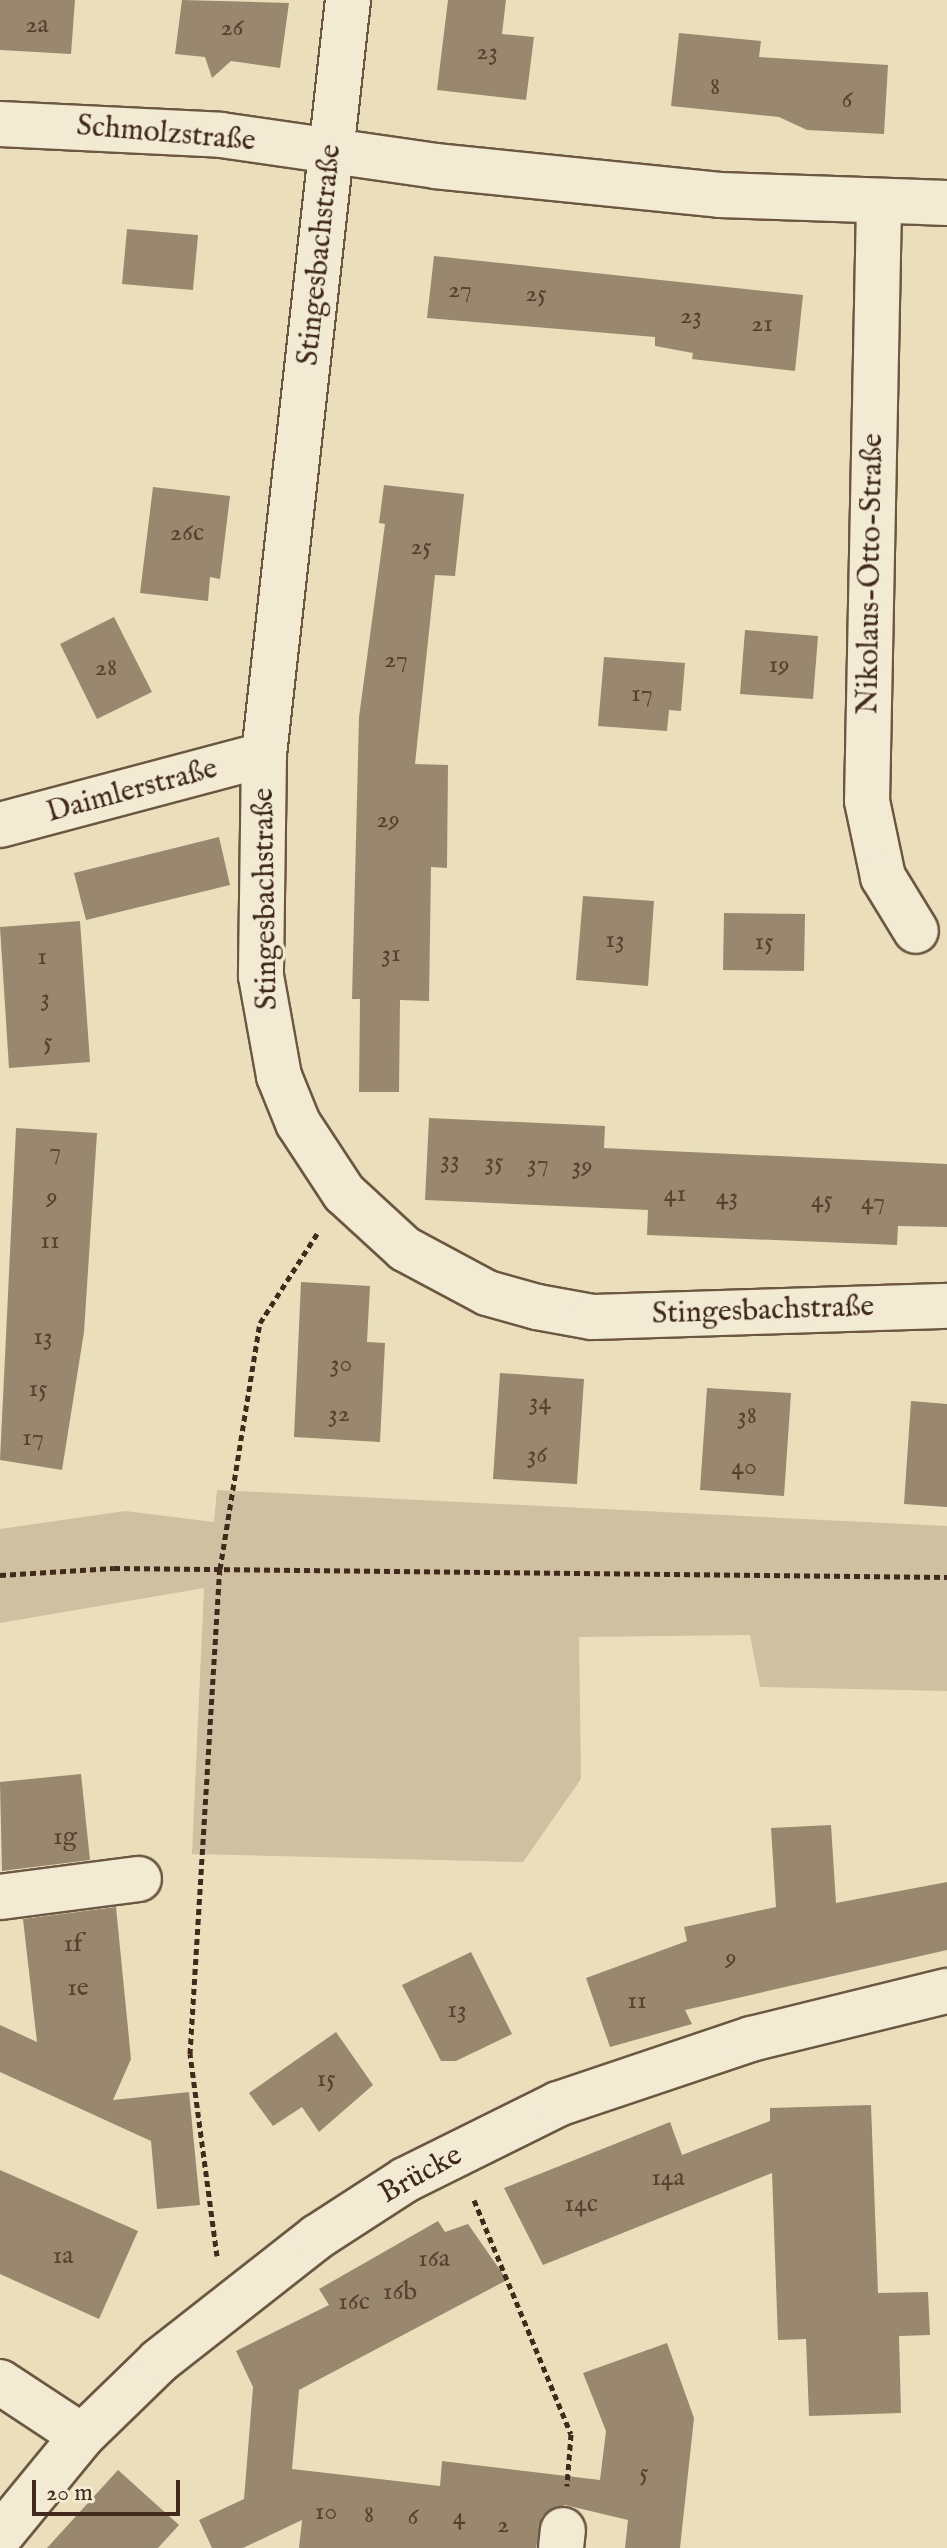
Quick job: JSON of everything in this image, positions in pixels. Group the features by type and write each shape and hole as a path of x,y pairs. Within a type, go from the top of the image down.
{"street":[{"name":"Stingesbachstraße","path":"348,0 264,755 267,1023 298,1123 344,1193 405,1249 448,1275 537,1307 592,1317 947,1306"},
{"name":"Schmolzstraße","path":"0,124 164,129 332,152"},
{"path":"332,152 720,195 879,205 947,203"},
{"name":"Nikolaus-Otto-Straße","path":"879,205 867,801 883,877 916,931"},
{"name":"Daimlerstraße","path":"0,825 264,755"},
{"path":"0,1897 139,1879"},
{"name":"Brücke","path":"0,2536 82,2436 242,2293 317,2237 454,2155 558,2104 751,2039 947,1991"},
{"path":"0,2382 82,2436"}],"path":[{"path":"242,2293 211,2247 190,2054 220,1569 260,1323 344,1193"},
{"path":"0,1575 220,1569 947,1577"},
{"path":"454,2155 571,2434 562,2539"}],"shaded area":[{"path":"217,1490 947,1526 947,1691 760,1687 750,1635 579,1637 581,1779 523,1862 192,1854 204,1588 0,1623 0,1529 125,1511 214,1522"}],"building":[{"path":"0,0 75,0 71,54 0,50"},
{"path":"182,0 289,3 280,68 231,61 212,78 205,57 175,54"},
{"path":"448,0 506,0 502,34 534,37 526,100 437,90"},
{"path":"679,33 761,41 759,57 888,65 884,134 807,130 779,117 671,106"},
{"path":"127,229 198,235 193,290 122,284"},
{"path":"434,256 803,295 795,371 692,359 693,353 655,346 655,337 427,318"},
{"path":"384,485 464,494 455,576 435,575 415,764 448,765 447,868 431,867 429,1001 400,1000 399,1092 359,1092 360,999 352,999 359,717 385,524 379,523"},
{"path":"153,487 230,496 220,579 210,577 208,601 140,593"},
{"path":"114,617 152,692 97,719 60,644"},
{"path":"745,630 818,636 813,699 740,694"},
{"path":"604,657 685,663 681,711 669,710 667,731 598,726"},
{"path":"219,837 230,885 86,920 74,873"},
{"path":"583,896 654,901 648,986 576,980"},
{"path":"724,913 805,914 804,971 723,970"},
{"path":"80,921 90,1062 9,1068 0,927"},
{"path":"429,1118 605,1126 604,1148 947,1164 947,1227 898,1226 897,1245 647,1235 648,1210 425,1200"},
{"path":"16,1128 97,1133 84,1332 62,1470 0,1460"},
{"path":"301,1282 370,1286 367,1342 385,1343 380,1442 294,1437"},
{"path":"500,1373 584,1379 577,1484 493,1479"},
{"path":"707,1388 791,1393 784,1496 700,1490"},
{"path":"911,1401 947,1404 947,1507 904,1504"},
{"path":"81,1774 90,1860 2,1871 0,1782"},
{"path":"831,1825 836,1903 947,1882 947,1950 685,2010 692,2024 610,2047 586,1978 687,1941 684,1927 776,1907 771,1828"},
{"path":"116,1907 131,2059 113,2100 189,2092 200,2205 157,2209 151,2141 0,2072 0,2025 37,2042 23,1919"},
{"path":"471,1952 512,2034 456,2061 441,2061 402,1985"},
{"path":"336,2032 373,2085 319,2132 302,2107 273,2126 249,2093"},
{"path":"871,2105 878,2293 928,2292 930,2335 899,2336 901,2413 809,2416 806,2339 778,2340 772,2173 543,2265 504,2188 670,2122 682,2155 770,2121 770,2108"},
{"path":"0,2170 138,2231 99,2319 0,2274"},
{"path":"438,2221 445,2232 468,2224 507,2280 299,2390 292,2469 440,2486 442,2461 600,2480 606,2431 583,2373 667,2343 694,2418 680,2548 625,2548 628,2520 565,2505 542,2516 536,2548 299,2548 302,2520 243,2548 212,2548 199,2520 244,2499 253,2387 236,2351 329,2305 319,2289"},
{"path":"118,2470 179,2525 158,2548 47,2548"}]}
